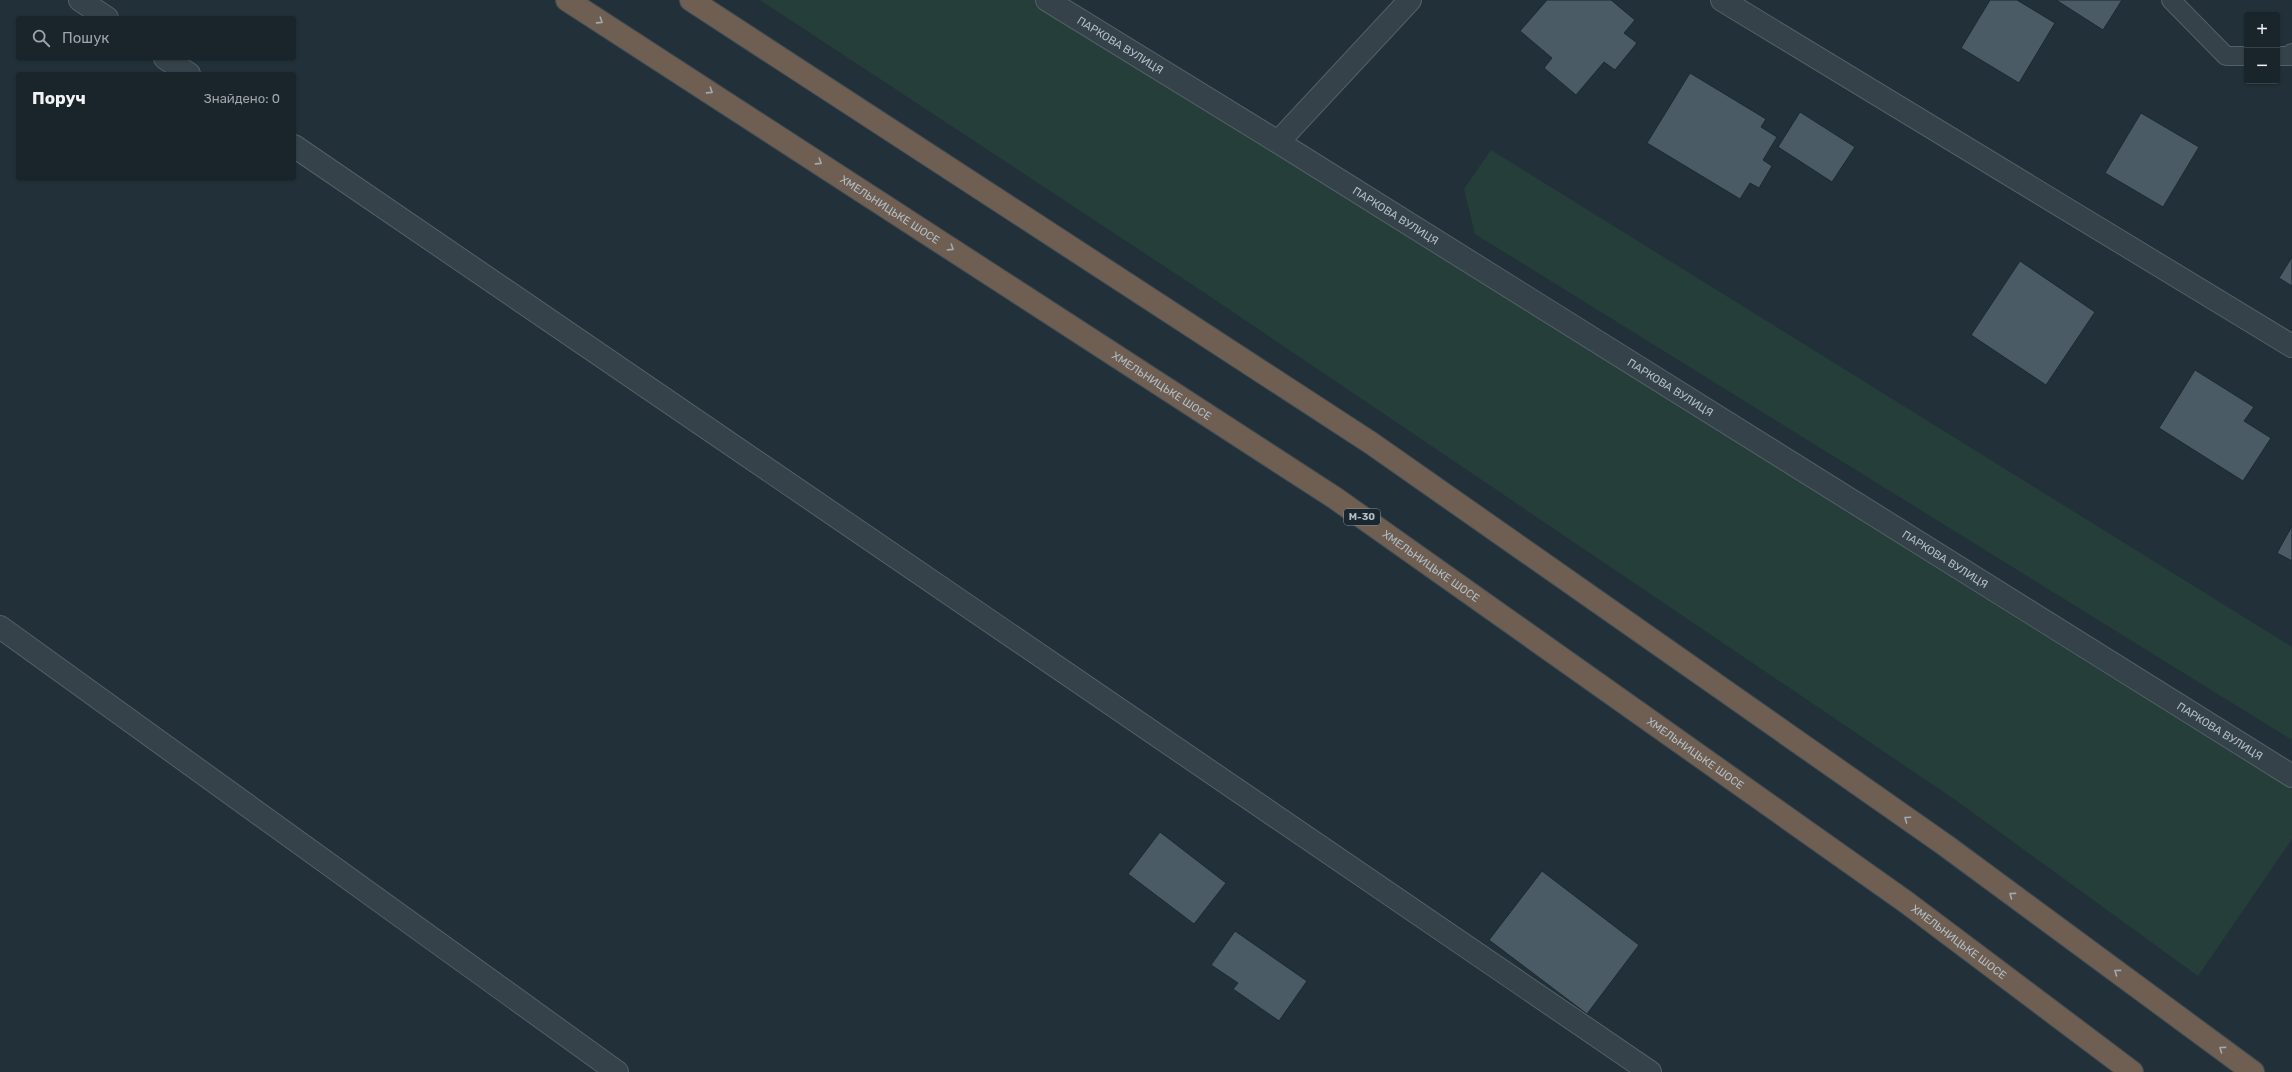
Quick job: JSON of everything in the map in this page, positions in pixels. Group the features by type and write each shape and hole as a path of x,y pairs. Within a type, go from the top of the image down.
{"highway":[{"name":"ХМЕЛЬНИЦЬКЕ ШОСЕ","path":"567,0 1335,498 1906,902 2132,1072"},
{"path":"691,0 1371,443 1945,845 2253,1072"}],"street":[{"path":"80,0 104,16"},
{"name":"ПАРКОВА ВУЛИЦЯ","path":"1047,0 1278,142 2292,776"},
{"path":"1278,142 1410,0"},
{"path":"1722,0 2292,346"},
{"path":"168,60 186,72"},
{"path":"296,147 1650,1072"},
{"path":"0,626 617,1072"}],"lane":[{"path":"2171,0 2226,56 2244,56"},
{"path":"2280,56 2290,56 2292,53"}],"green space":[{"path":"760,0 1047,0 2292,776 2292,839 2198,976 1954,799 1205,293"},
{"path":"1491,150 2292,647 2292,740 1475,234 1464,189"}],"building":[{"path":"1547,0 1611,0 1635,20 1624,33 1637,43 1615,70 1604,62 1576,95 1544,68 1552,58 1520,31"},
{"path":"1990,0 2017,0 2055,23 2019,83 1961,48"},
{"path":"2056,0 2122,0 2103,30"},
{"path":"1690,73 1766,119 1761,127 1777,137 1763,160 1772,166 1759,188 1750,183 1740,199 1647,143"},
{"path":"1800,112 1855,147 1832,182 1778,147"},
{"path":"2141,113 2199,147 2163,207 2105,173"},
{"path":"2292,257 2292,286 2279,278"},
{"path":"2020,261 2095,312 2046,385 1971,335"},
{"path":"2195,370 2254,407 2244,421 2271,438 2243,481 2159,428"},
{"path":"2292,526 2292,561 2277,553"},
{"path":"1160,832 1226,883 1194,924 1128,874"},
{"path":"1542,871 1639,945 1587,1014 1489,940"},
{"path":"1235,931 1307,981 1279,1021 1233,989 1238,983 1211,965"}]}
